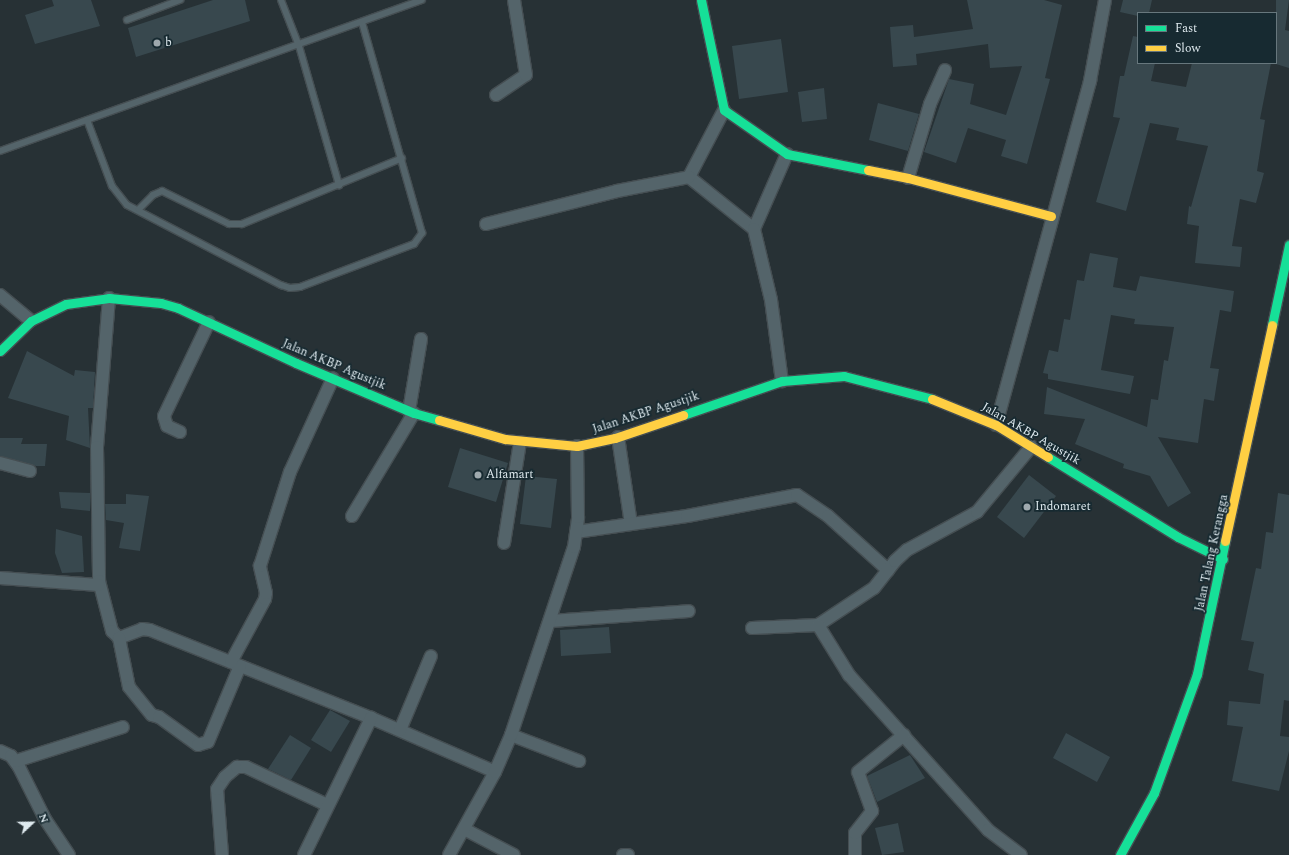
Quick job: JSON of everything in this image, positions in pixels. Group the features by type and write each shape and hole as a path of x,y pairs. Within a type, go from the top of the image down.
{"street":[{"path":"496,95 526,75 514,0"},
{"path":"689,177 724,110 701,0"},
{"path":"996,425 1018,349 1051,216 1090,81 1105,0"},
{"path":"908,178 930,104 946,70"},
{"path":"724,110 787,154 908,178 1051,216"},
{"path":"782,381 771,300 754,228 787,154"},
{"path":"486,224 617,191 689,177 754,228"},
{"name":"Jalan Talang Kerangga","path":"1120,855 1154,793 1180,725 1197,674 1285,295 1289,245"},
{"path":"0,295 31,321"},
{"path":"108,298 97,447 100,585 112,631 119,638 123,669 129,687 152,715 159,717 198,745 208,742 236,664 265,599 266,593 260,566 290,472 332,378"},
{"name":"Jalan AKBP Agustjik","path":"0,351 31,321 66,304 108,298 161,303 209,322 332,378 412,412 520,442 577,446 618,437 782,381 828,376 859,379 937,400 996,425 1178,537 1223,559"},
{"path":"180,432 167,426 164,416 209,322"},
{"path":"352,516 412,412 421,339"},
{"path":"618,437 631,524"},
{"path":"504,543 520,442"},
{"path":"449,855 495,772 511,735 551,621 574,547 576,532 577,446"},
{"path":"752,628 818,625 859,600 882,580 888,570 906,550 981,508 1031,447"},
{"path":"0,463 30,471"},
{"path":"576,532 797,495 828,516 888,570"},
{"path":"0,578 100,585"},
{"path":"551,621 689,611"},
{"path":"818,625 843,669 988,830 1021,855"},
{"path":"119,638 142,629 150,630 371,718 495,772"},
{"path":"400,730 431,656"},
{"path":"304,855 327,805 371,718"},
{"path":"16,761 124,727"},
{"path":"511,735 579,761"},
{"path":"855,855 855,833 872,811 858,772 904,735"},
{"path":"0,750 16,761 45,819 69,855"},
{"path":"222,855 217,789 225,777 237,767 246,767 327,805"},
{"path":"464,829 514,855"},
{"path":"623,855 628,855"}],"lane":[{"path":"127,20 180,0"},
{"path":"281,0 299,46 339,185"},
{"path":"0,151 299,46 422,0"},
{"path":"87,120 116,194 126,204 139,209 281,285 290,288 300,287 414,244 421,237 422,226 362,22"},
{"path":"139,209 153,195 162,191 229,224 235,225 339,185 402,158"}],"building":[{"path":"52,0 91,0 100,26 35,44 25,15 54,6"},
{"name":"b","path":"213,0 245,0 250,21 136,57 128,28"},
{"path":"967,0 1044,0 1062,5 1045,78 1050,79 1027,164 1001,156 1006,140 968,128 956,163 924,152 949,79 974,84 970,104 1006,115 1022,66 990,68 988,44 916,54 917,65 893,67 890,27 913,25 914,37 973,29"},
{"path":"1123,0 1152,0 1149,12 1137,12 1137,16 1120,12"},
{"path":"1276,0 1289,0 1285,30 1289,31 1289,68 1276,64"},
{"path":"1133,36 1137,37 1137,64 1155,64 1151,81 1186,87 1192,64 1271,64 1260,119 1265,120 1257,171 1264,173 1256,203 1240,199 1232,246 1242,247 1240,267 1195,263 1199,226 1187,224 1189,206 1191,207 1208,146 1176,140 1179,128 1150,123 1126,211 1096,202 1120,118 1113,117 1120,76 1124,76"},
{"path":"781,39 788,92 739,99 732,46"},
{"path":"824,88 827,119 802,122 798,92"},
{"path":"878,103 919,114 908,151 869,140"},
{"path":"1090,253 1118,258 1113,287 1136,291 1140,276 1234,291 1231,312 1220,310 1210,368 1219,369 1214,401 1204,399 1198,443 1158,437 1191,493 1168,507 1150,476 1123,468 1124,464 1075,444 1085,419 1044,414 1047,387 1147,427 1151,399 1158,400 1164,360 1168,361 1174,327 1134,324 1135,319 1111,315 1101,370 1134,376 1130,394 1048,379 1048,374 1043,373 1049,350 1058,352 1064,319 1070,320 1077,280 1084,281"},
{"path":"27,351 74,376 75,370 95,372 93,408 88,408 90,448 66,440 69,416 8,398"},
{"path":"0,438 23,438 21,444 47,444 45,466 36,466 0,456"},
{"name":"Alfamart","path":"460,448 508,463 496,502 448,487"},
{"name":"Indomaret","path":"1029,475 1056,496 1024,538 997,517"},
{"path":"526,476 557,479 551,528 520,524"},
{"path":"59,492 90,493 90,511 61,508"},
{"path":"1278,493 1289,495 1289,701 1284,700 1280,736 1289,737 1289,751 1279,791 1232,781 1243,727 1227,725 1229,701 1260,704 1264,674 1248,670 1254,642 1241,640 1256,568 1261,569 1266,532 1273,533"},
{"path":"126,494 149,496 140,551 119,548 124,523 106,520 105,504 126,504"},
{"path":"56,529 82,536 84,572 62,573 55,553"},
{"path":"609,627 611,653 561,656 560,630"},
{"path":"330,710 350,721 331,752 311,740"},
{"path":"1066,733 1110,757 1097,782 1053,758"},
{"path":"290,735 311,748 291,780 268,769"},
{"path":"910,755 925,778 877,802 867,776"},
{"path":"898,823 904,852 882,855 875,828"}],"traffic: fast":[{"path":"701,0 724,110 787,154 868,170"},
{"path":"1272,325 1289,245"},
{"path":"0,351 31,321 66,304 109,298 161,303 178,308 296,363 414,413 439,420"},
{"path":"683,415 782,381 844,376 932,399"},
{"path":"1048,457 1178,537 1223,559"},
{"path":"1120,855 1154,793 1197,674 1225,541"}],"traffic: slow":[{"path":"868,170 908,178 1051,216"},
{"path":"1225,541 1272,325"},
{"path":"932,399 996,425 1048,457"},
{"path":"439,420 505,439 577,446 615,438 683,415"}],"place":[{"name":"b","path":"157,43"},
{"name":"Alfamart","path":"478,475"},
{"name":"Indomaret","path":"1027,507"}]}
